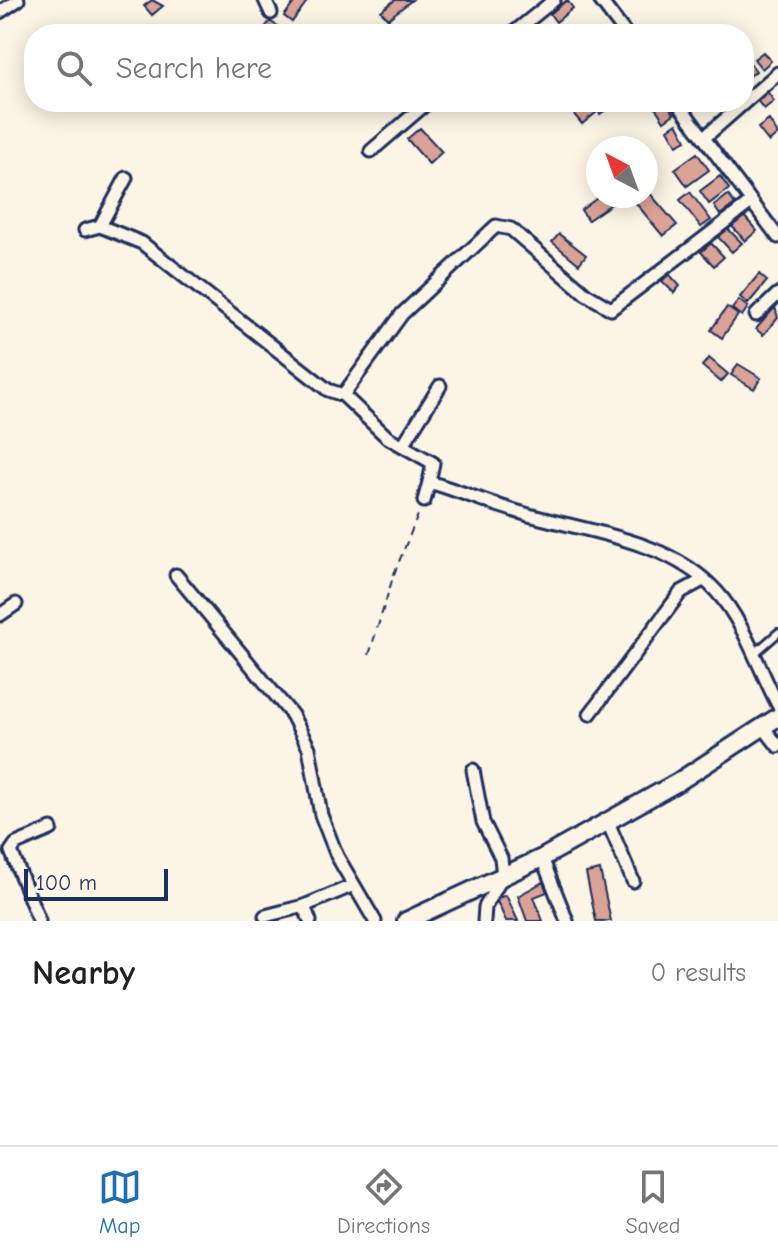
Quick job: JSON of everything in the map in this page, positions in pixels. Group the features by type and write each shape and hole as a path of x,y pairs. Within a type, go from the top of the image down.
{"street":[{"path":"0,12 18,0"},
{"path":"265,0 271,13"},
{"path":"524,24 554,0"},
{"path":"600,0 618,24"},
{"path":"754,94 778,73"},
{"path":"371,151 416,112"},
{"path":"685,112 778,237"},
{"path":"705,137 734,112"},
{"path":"100,226 126,178"},
{"path":"343,395 402,314 496,226 511,229 586,294 611,309 750,203"},
{"path":"85,230 100,226 142,243 328,390 343,395 387,437 433,463 424,501"},
{"path":"756,315 778,294"},
{"path":"403,445 440,386"},
{"path":"429,482 668,555 719,595 778,705"},
{"path":"176,575 292,715 315,768 321,815 337,856 375,921"},
{"path":"590,714 620,678 681,592 703,580"},
{"path":"0,615 16,604"},
{"path":"406,921 542,858 678,782 778,717"},
{"path":"764,728 778,746"},
{"path":"473,770 483,822 501,858 503,876 485,907 484,921"},
{"path":"607,820 633,881"},
{"path":"39,921 11,851 16,844 51,829"},
{"path":"542,858 567,921"},
{"path":"265,916 304,906 354,885"},
{"path":"304,906 310,921"}],"lane":[{"path":"753,656 778,633"}],"path":[{"path":"369,655 394,574 424,501"}],"building":[{"path":"152,0 163,6 152,15 144,6"},
{"path":"296,0 308,0 292,22 284,16"},
{"path":"395,0 412,0 388,19 381,11"},
{"path":"567,0 573,8 556,22 550,14"},
{"path":"763,52 771,61 762,69 754,59"},
{"path":"766,90 774,101 764,109 756,99"},
{"path":"572,112 597,112 582,124"},
{"path":"658,112 673,112 674,114 664,121"},
{"path":"769,120 778,134 769,142 758,128"},
{"path":"677,123 686,140 677,145 668,129"},
{"path":"420,128 442,152 429,164 407,139"},
{"path":"697,153 709,170 687,186 675,169"},
{"path":"720,176 729,189 709,204 700,191"},
{"path":"690,192 711,220 701,227 680,200"},
{"path":"728,195 735,204 720,215 714,206"},
{"path":"658,203 677,225 663,236 640,208 658,208"},
{"path":"586,206 606,208 588,220 581,210"},
{"path":"743,215 757,231 745,241 731,225"},
{"path":"727,228 742,243 732,252 718,237"},
{"path":"559,234 586,255 579,264 552,242"},
{"path":"711,243 724,257 714,266 701,252"},
{"path":"669,274 680,286 674,293 662,281"},
{"path":"759,274 767,281 748,304 740,297"},
{"path":"739,300 748,307 742,316 732,309"},
{"path":"727,307 738,315 722,338 711,330"},
{"path":"775,307 778,318 763,335 756,329"},
{"path":"709,358 728,374 721,382 702,366"},
{"path":"738,364 761,378 754,389 731,375"},
{"path":"600,870 611,921 596,921 586,873"},
{"path":"543,882 547,892 534,897 543,921 527,921 518,896"},
{"path":"506,895 518,921 506,921 496,899"}]}
